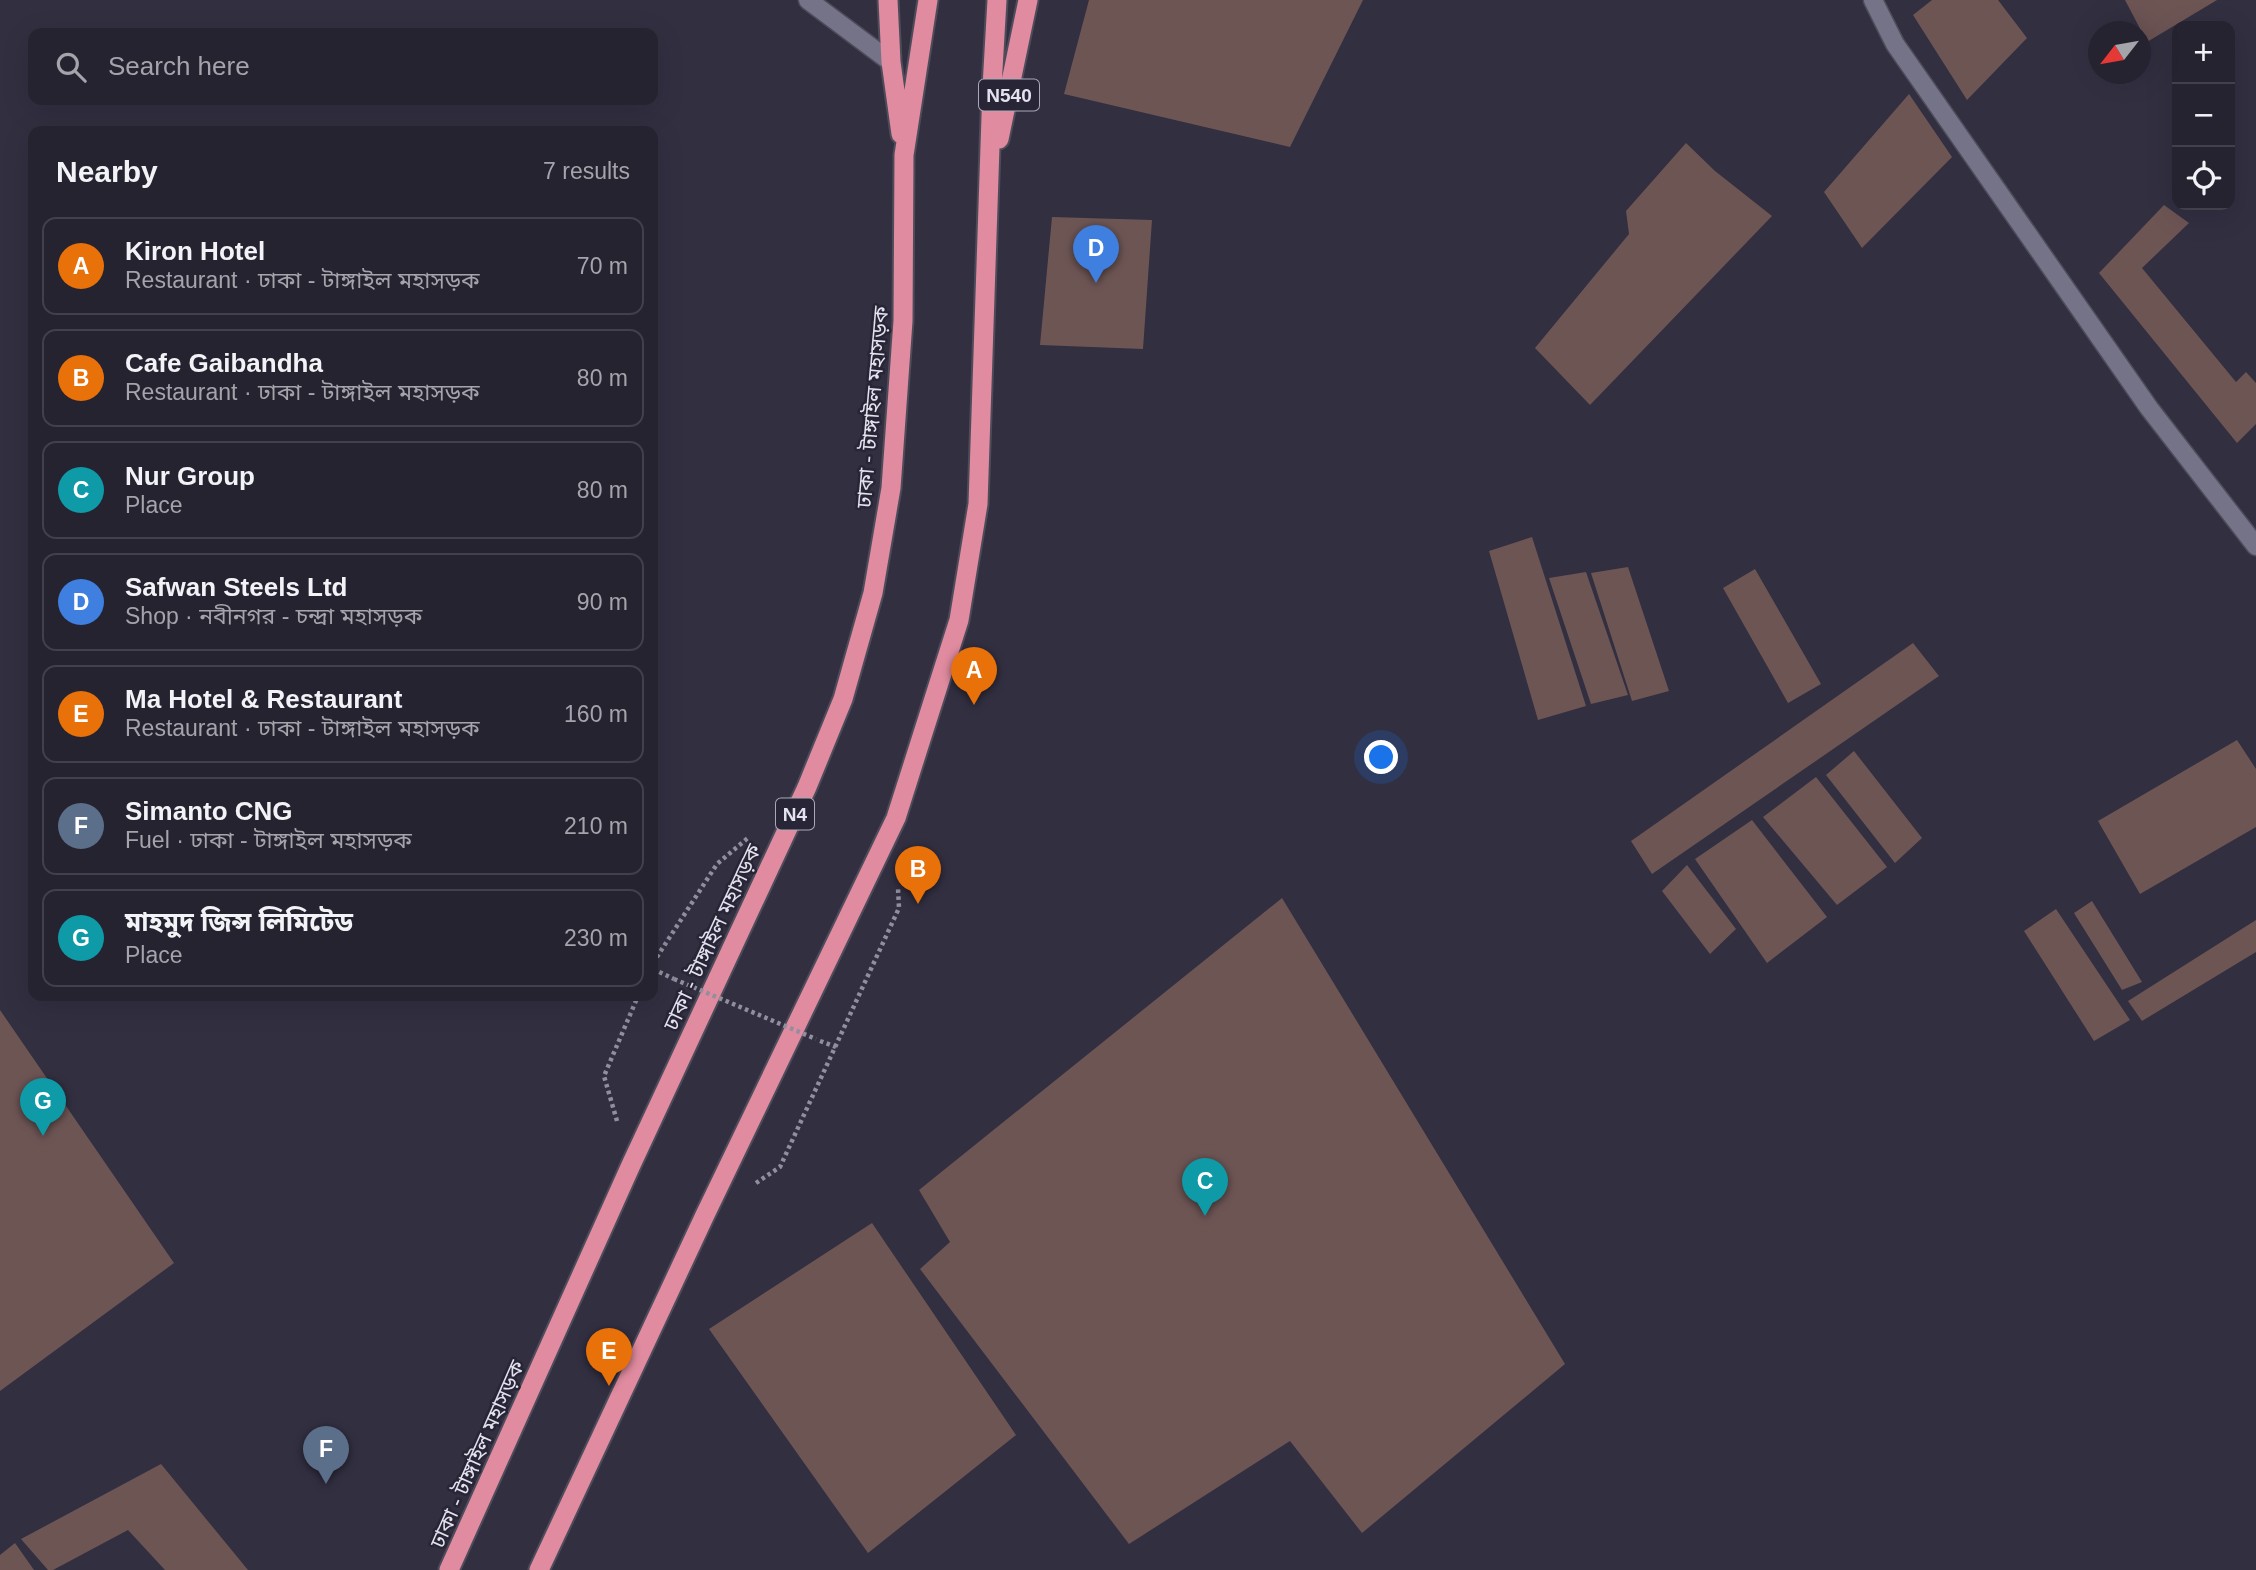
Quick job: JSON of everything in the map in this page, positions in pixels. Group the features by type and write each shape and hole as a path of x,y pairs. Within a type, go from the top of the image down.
{"highway":[{"path":"888,0 891,62 904,155"},
{"name":"ঢাকা - টাঙ্গাইল মহাসড়ক","path":"449,1570 631,1165 807,787 843,699 873,593 891,488 903,321 904,155 928,0"},
{"path":"538,1570 896,818 959,621 978,503 997,0"},
{"name":"N540","path":"989,191 1028,0"}],"street":[{"path":"808,0 891,62"},
{"path":"1873,0 1895,44 2148,408 2256,546"}],"path":[{"path":"658,955 717,863 757,830"},
{"path":"748,1188 780,1167 899,908 898,883"},
{"path":"658,971 836,1047"},
{"path":"631,1165 604,1076 636,1001"}],"building":[{"path":"1089,0 1363,0 1290,147 1064,94"},
{"path":"1932,0 1998,0 2027,38 1967,100 1913,15"},
{"path":"2125,0 2217,0 2182,21 2172,21 2172,27 2151,40 2151,21 2136,21"},
{"path":"1909,94 1952,157 1862,248 1824,192"},
{"path":"1686,143 1715,171 1772,216 1590,405 1535,348 1629,234 1626,211"},
{"path":"2164,205 2189,223 2142,268 2236,382 2246,372 2256,383 2256,424 2237,443 2099,273"},
{"path":"1052,217 1152,220 1143,349 1040,345"},
{"path":"1532,537 1586,706 1538,720 1489,551"},
{"path":"1628,567 1669,691 1632,701 1591,573"},
{"path":"1755,569 1821,684 1788,703 1723,588"},
{"path":"1586,572 1628,695 1591,704 1549,578"},
{"path":"1913,643 1939,676 1652,874 1631,841"},
{"path":"2237,740 2256,769 2256,827 2140,894 2098,821"},
{"path":"1854,751 1922,838 1895,863 1826,775"},
{"path":"1816,777 1887,867 1837,905 1763,817"},
{"path":"1752,820 1827,917 1767,963 1695,859"},
{"path":"1687,865 1736,929 1710,954 1662,891"},
{"path":"1282,898 1565,1364 1362,1533 1290,1441 1129,1544 920,1269 950,1242 919,1190"},
{"path":"2092,901 2142,982 2122,990 2074,913"},
{"path":"2056,909 2130,1020 2094,1041 2024,931"},
{"path":"2256,920 2256,952 2142,1021 2128,1001"},
{"path":"0,1010 174,1263 0,1391"},
{"path":"872,1223 1016,1435 868,1553 709,1329"},
{"path":"161,1464 248,1570 165,1570 128,1530 53,1570 48,1570 21,1539"},
{"path":"15,1543 34,1570 0,1570 0,1555"}],"place":[{"name":"Safwan Steels Ltd","path":"1096,283"},
{"name":"Kiron Hotel","path":"974,705"},
{"name":"Cafe Gaibandha","path":"918,904"},
{"name":"মাহমুদ জিন্স লিমিটেড","path":"43,1136"},
{"name":"Nur Group","path":"1205,1216"},
{"name":"Ma Hotel & Restaurant","path":"609,1386"},
{"name":"Simanto CNG","path":"326,1484"}]}
